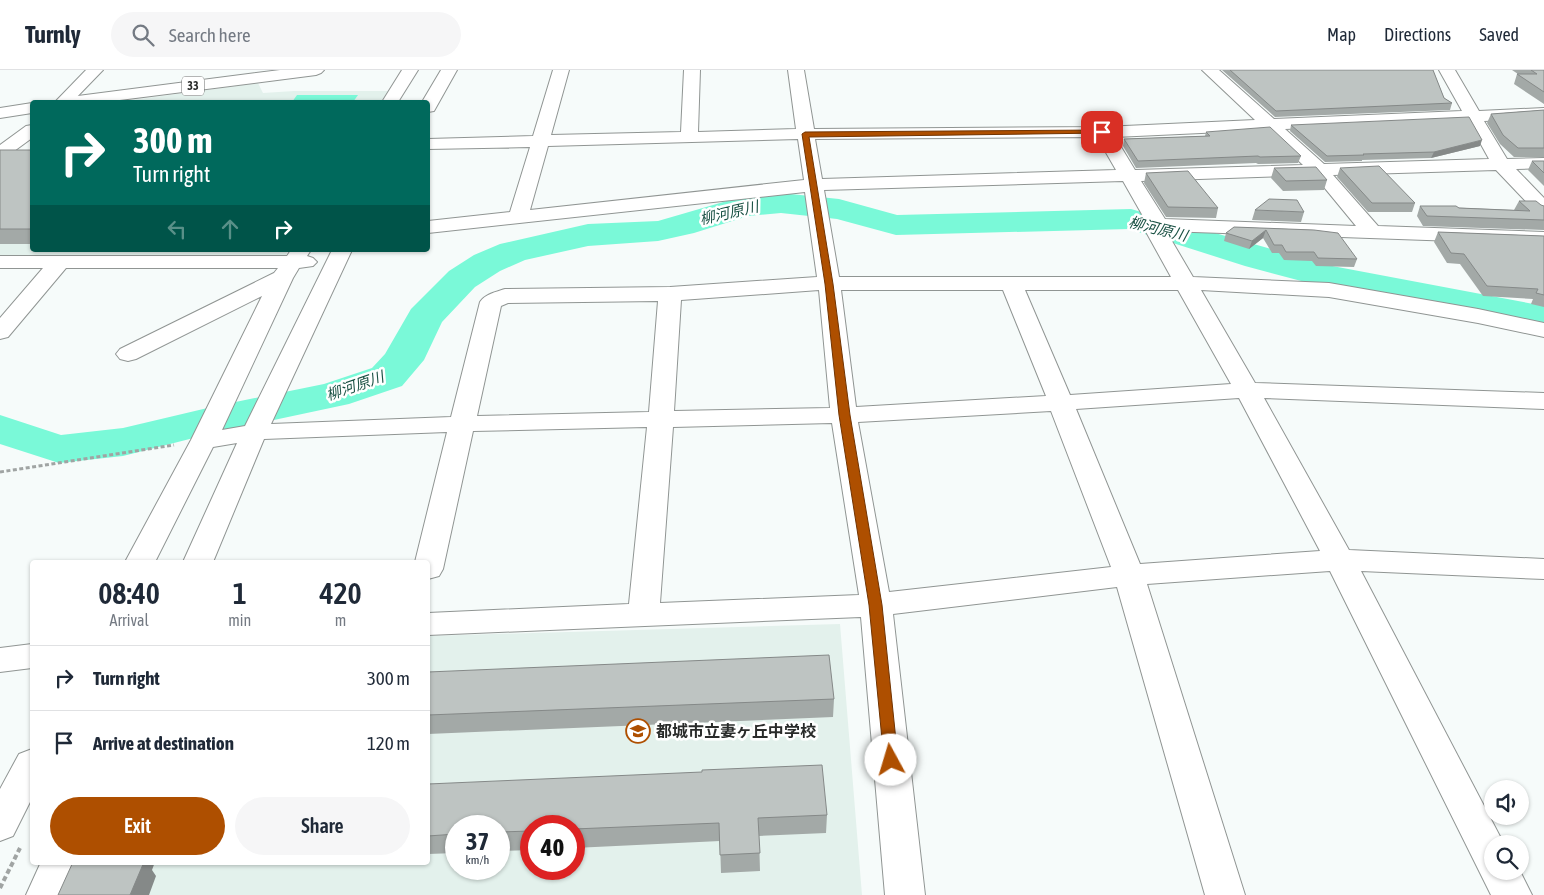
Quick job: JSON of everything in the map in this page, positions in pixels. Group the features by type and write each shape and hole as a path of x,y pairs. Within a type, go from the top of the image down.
{"street":[{"path":"65,100 95,70"},
{"name":"33","path":"85,100 316,70"},
{"path":"391,100 410,70"},
{"path":"430,103 448,70"},
{"path":"518,216 561,70"},
{"path":"689,137 692,70"},
{"path":"796,70 829,284 844,415 876,605 904,895"},
{"path":"1210,70 1317,168 1372,233"},
{"path":"1447,70 1500,163 1544,209"},
{"path":"0,113 30,108"},
{"path":"430,144 805,134 1102,132 1544,113"},
{"path":"0,153 30,131"},
{"path":"1102,132 1340,560 1484,842"},
{"path":"430,227 518,216 1127,175 1317,168 1544,163"},
{"path":"1157,228 1544,238"},
{"path":"0,262 292,263 339,256"},
{"path":"199,560 254,432 339,256"},
{"path":"0,332 60,262"},
{"path":"128,354 292,263"},
{"path":"141,560 204,440 292,263"},
{"path":"1011,283 1130,575 1224,895"},
{"path":"430,560 491,302 505,296 670,294 800,284 1186,283 1329,290 1478,316 1544,330"},
{"path":"643,616 661,420 670,294"},
{"path":"204,440 254,432 462,424 844,415 1247,390 1544,401"},
{"path":"430,624 876,605 1130,575 1340,560 1544,569"},
{"path":"0,660 30,656"},
{"path":"12,832 30,771"},
{"path":"46,895 60,865"},
{"path":"1504,880 1512,895"}],"path":[{"path":"0,472 204,440"},
{"path":"0,888 12,832"}],"shaded area":[{"path":"258,83 263,93 294,91 389,91 382,100 132,100"},
{"path":"297,95 358,95 354,100 293,100"},
{"path":"30,161 30,252 288,252 285,256 0,257 0,162"},
{"name":"都城市立妻ヶ丘中学校","path":"840,624 862,895 68,895 81,865 430,865 430,636"}],"building":[{"path":"1230,70 1433,70 1444,98 1452,103 1276,111"},
{"path":"1531,70 1544,70 1544,92 1517,74 1537,74"},
{"path":"1544,110 1544,148 1518,148 1503,135 1491,114"},
{"path":"1469,117 1482,140 1434,152 1327,156 1291,125"},
{"path":"1270,127 1301,156 1138,161 1124,139 1210,136 1206,132"},
{"path":"0,150 30,150 30,229 0,229"},
{"path":"1532,161 1544,161 1544,173"},
{"path":"1379,166 1415,203 1372,203 1340,168"},
{"path":"1316,167 1327,180 1286,181 1274,168"},
{"path":"1188,171 1218,208 1168,207 1146,173"},
{"path":"1269,199 1297,200 1304,212 1255,210"},
{"path":"1519,201 1536,201 1544,206 1544,220 1427,216 1420,206 1456,206 1459,208 1530,211"},
{"path":"1234,227 1314,230 1338,233 1357,259 1318,258 1314,252 1286,252 1282,245 1274,245 1266,230 1252,241 1226,233"},
{"path":"1438,232 1544,236 1544,295 1536,293 1538,289 1487,286 1464,254 1451,253"},
{"path":"829,655 834,699 430,715 430,672"},
{"path":"822,765 827,815 758,818 760,853 720,855 719,823 585,829 585,815 520,815 520,831 510,832 510,815 445,815 445,835 430,836 430,784 702,772 702,770"},
{"path":"72,865 143,865 130,895 58,895"}],"waterway":[{"name":"柳河原川","path":"0,428 59,449 123,442 216,419 334,395 387,377 403,360 425,317 462,279 487,263 513,252 588,235 658,231 682,226 744,206 781,203 839,209 896,225 1131,219 1324,276 1544,318"}],"place":[{"name":"都城市立妻ヶ丘中学校","path":"638,731"}],"route":[{"path":"891,760 876,605 844,415 829,284 805,134 1102,132"}]}
